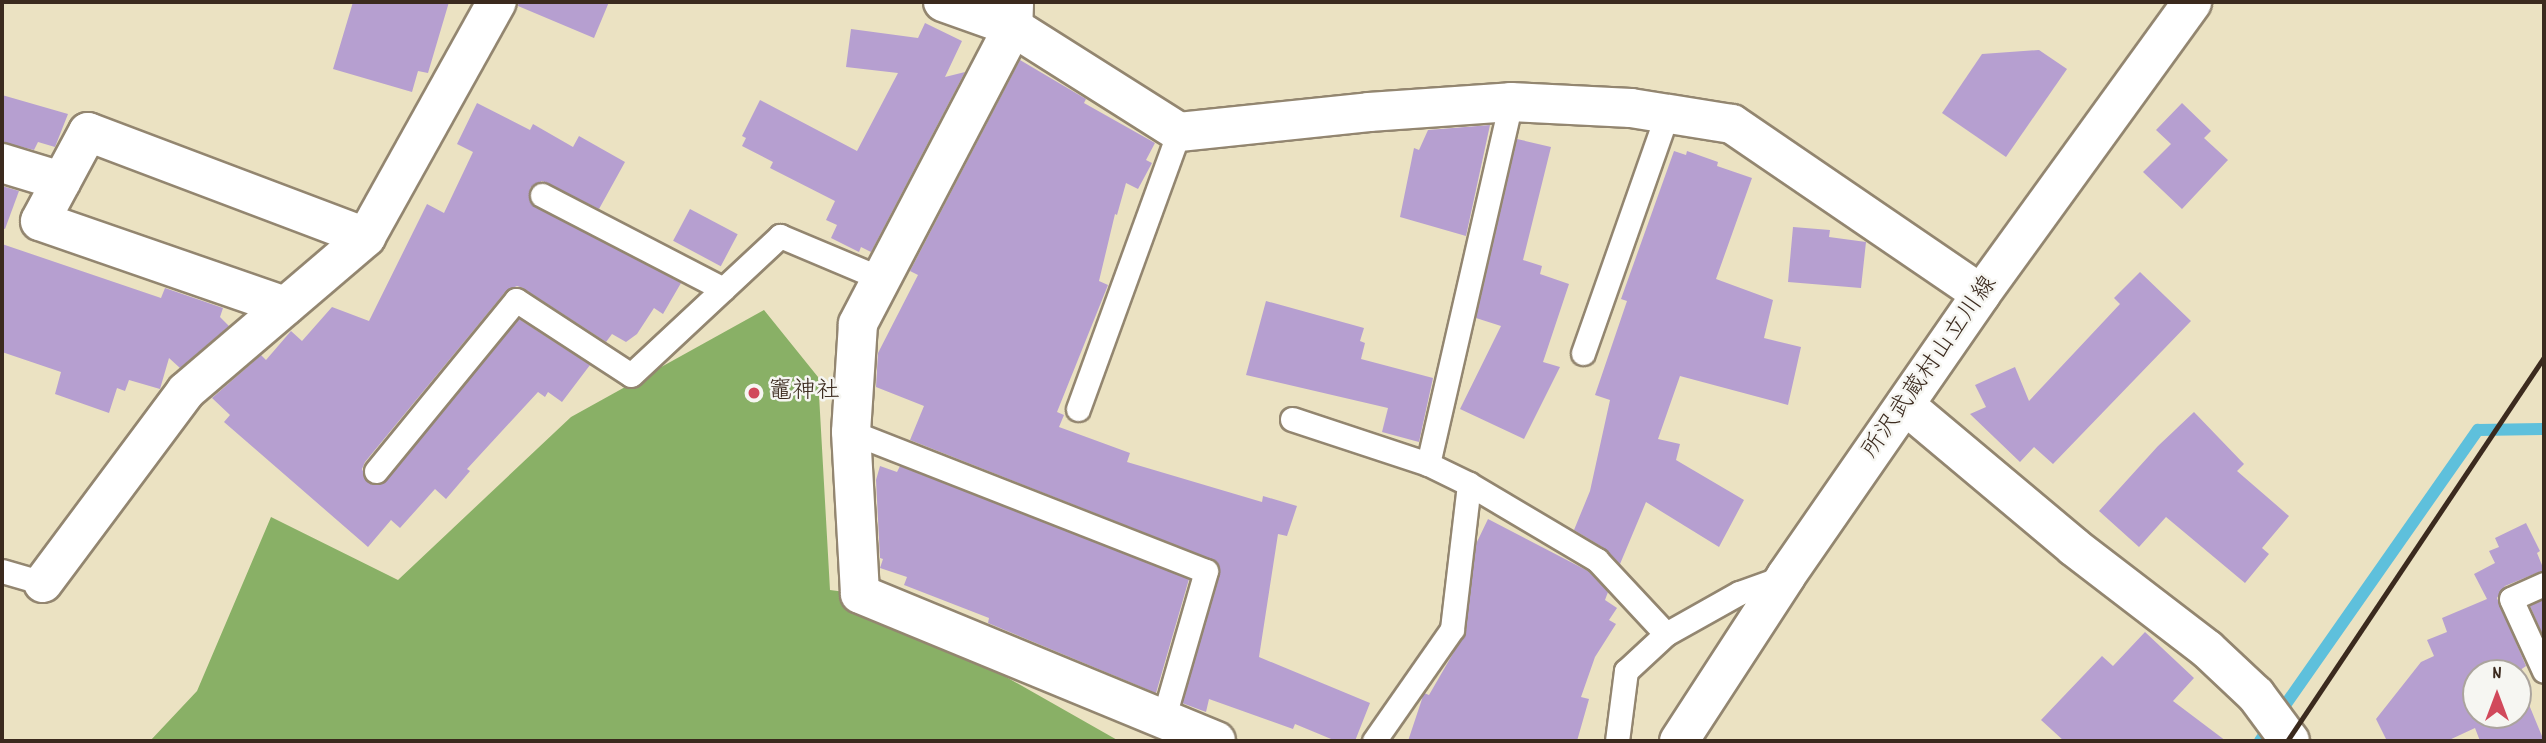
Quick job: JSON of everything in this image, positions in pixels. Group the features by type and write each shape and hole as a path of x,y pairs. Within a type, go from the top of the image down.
{"street":[{"path":"43,583 186,391 366,237 497,2"},
{"path":"943,2 1013,15 1179,132 1368,112 1511,102 1668,112 1732,124 1981,294"},
{"name":"所沢武蔵村山立川線","path":"1679,741 1786,576 1981,294 2192,2"},
{"path":"1013,15 858,324 851,432 860,594 1216,741"},
{"path":"285,306 40,221 88,132 366,237"},
{"path":"2,163 61,181"},
{"path":"1905,405 2074,547 2207,649 2256,695 2290,741"}],"lane":[{"path":"1428,464 1511,102"},
{"path":"1583,354 1668,112"},
{"path":"1078,409 1179,132"},
{"path":"542,195 723,289"},
{"path":"376,471 516,300 631,375 780,236 880,278"},
{"path":"1292,419 1428,464 1469,484 1597,560 1666,634"},
{"path":"851,432 1206,570 1163,720"},
{"path":"1374,741 1452,629 1469,484"},
{"path":"2,571 43,583"},
{"path":"1617,741 1626,671 1666,634 1739,593 1786,576"},
{"path":"2544,584 2511,599 2544,671"}],"green space":[{"path":"764,310 818,377 830,590 860,594 1119,741 150,741 197,691 271,517 398,580 571,417"}],"building":[{"path":"353,2 449,2 428,73 418,71 412,92 333,69"},
{"path":"519,2 609,2 594,38 518,6"},
{"path":"925,23 962,41 945,77 965,72 871,252 861,247 859,252 831,238 837,225 826,220 835,201 770,168 773,162 742,146 746,138 742,136 760,100 857,151 898,73 846,67 851,29 918,38"},
{"path":"2039,50 2067,69 2006,157 1942,113 1982,54"},
{"path":"1020,60 1086,99 1084,103 1155,143 1146,160 1152,163 1138,189 1126,183 1117,215 1115,214 1099,281 1108,285 1057,412 1064,415 1059,427 1130,453 1127,462 1262,502 1263,496 1297,506 1287,536 1278,534 1259,657 1370,703 1355,741 1336,741 1295,724 1293,729 1209,699 1206,712 1182,703 1219,575 1216,561 910,440 924,406 876,387 878,353 918,275 910,271"},
{"path":"2,95 68,114 55,147 38,142 34,150 2,142"},
{"path":"477,103 530,130 533,124 573,147 579,136 625,162 599,209 542,181 530,188 530,202 681,283 663,314 654,308 637,334 626,342 612,334 606,342 523,288 517,286 506,291 365,462 362,469 367,481 374,485 387,480 519,319 590,365 562,402 548,392 545,397 538,392 467,469 470,471 446,499 435,489 400,528 391,520 368,547 224,422 230,415 212,398 261,355 266,360 291,331 302,341 332,307 369,321 427,204 444,213 473,152 457,144"},
{"path":"2182,103 2211,131 2204,138 2228,160 2182,209 2143,172 2171,144 2156,130"},
{"path":"1490,125 1466,236 1400,217 1414,148 1419,150 1428,130"},
{"path":"1517,139 1551,147 1523,260 1542,266 1540,274 1569,284 1543,362 1560,367 1524,439 1460,409 1501,326 1476,318"},
{"path":"1674,151 1686,155 1687,151 1718,162 1717,166 1752,178 1716,279 1773,300 1764,338 1801,347 1788,405 1680,376 1658,439 1680,444 1676,460 1744,500 1719,547 1646,502 1620,564 1604,548 1574,530 1590,491 1610,400 1595,395 1627,301 1621,299"},
{"path":"2,186 19,191 5,229 2,228"},
{"path":"690,209 738,234 721,266 673,241"},
{"path":"1793,227 1830,230 1829,237 1866,242 1861,288 1788,282"},
{"path":"2,244 161,298 165,288 223,308 220,317 229,326 180,368 169,358 160,389 129,380 125,391 117,388 109,413 55,394 61,372 2,352"},
{"path":"2140,272 2191,321 2053,464 2034,447 2020,462 1970,414 1986,407 1975,385 2015,367 2029,401 2120,304 2114,298"},
{"path":"1266,301 1364,328 1360,341 1365,343 1361,359 1433,378 1419,442 1382,432 1388,408 1246,375"},
{"path":"2194,412 2244,464 2237,471 2289,516 2262,548 2269,554 2245,583 2166,517 2139,547 2099,511 2158,446"},
{"path":"880,466 897,472 900,466 1189,579 1156,693 988,623 989,618 904,585 907,577 880,568 883,559 880,558 876,480"},
{"path":"1488,519 1588,571 1608,592 1605,600 1617,608 1609,620 1616,624 1595,657 1581,697 1589,699 1577,741 1408,741 1424,693 1429,695 1466,631 1476,544"},
{"path":"2526,523 2540,551 2537,553 2544,570 2505,586 2497,598 2523,659 2462,659 2462,729 2473,729 2447,741 2387,741 2376,719 2421,662 2434,656 2427,640 2447,632 2442,618 2487,599 2474,574 2495,563 2489,551 2499,547 2495,538"},
{"path":"2544,599 2544,638 2530,606"},
{"path":"2145,632 2194,678 2173,701 2226,741 2064,741 2041,720 2102,656 2113,666"},
{"path":"2532,712 2544,741 2480,741 2475,729 2532,729"}],"waterway":[{"path":"2260,741 2478,430 2544,429"}],"railway":[{"path":"2287,741 2544,357"}],"place":[{"name":"竈神社","path":"754,393"}]}
